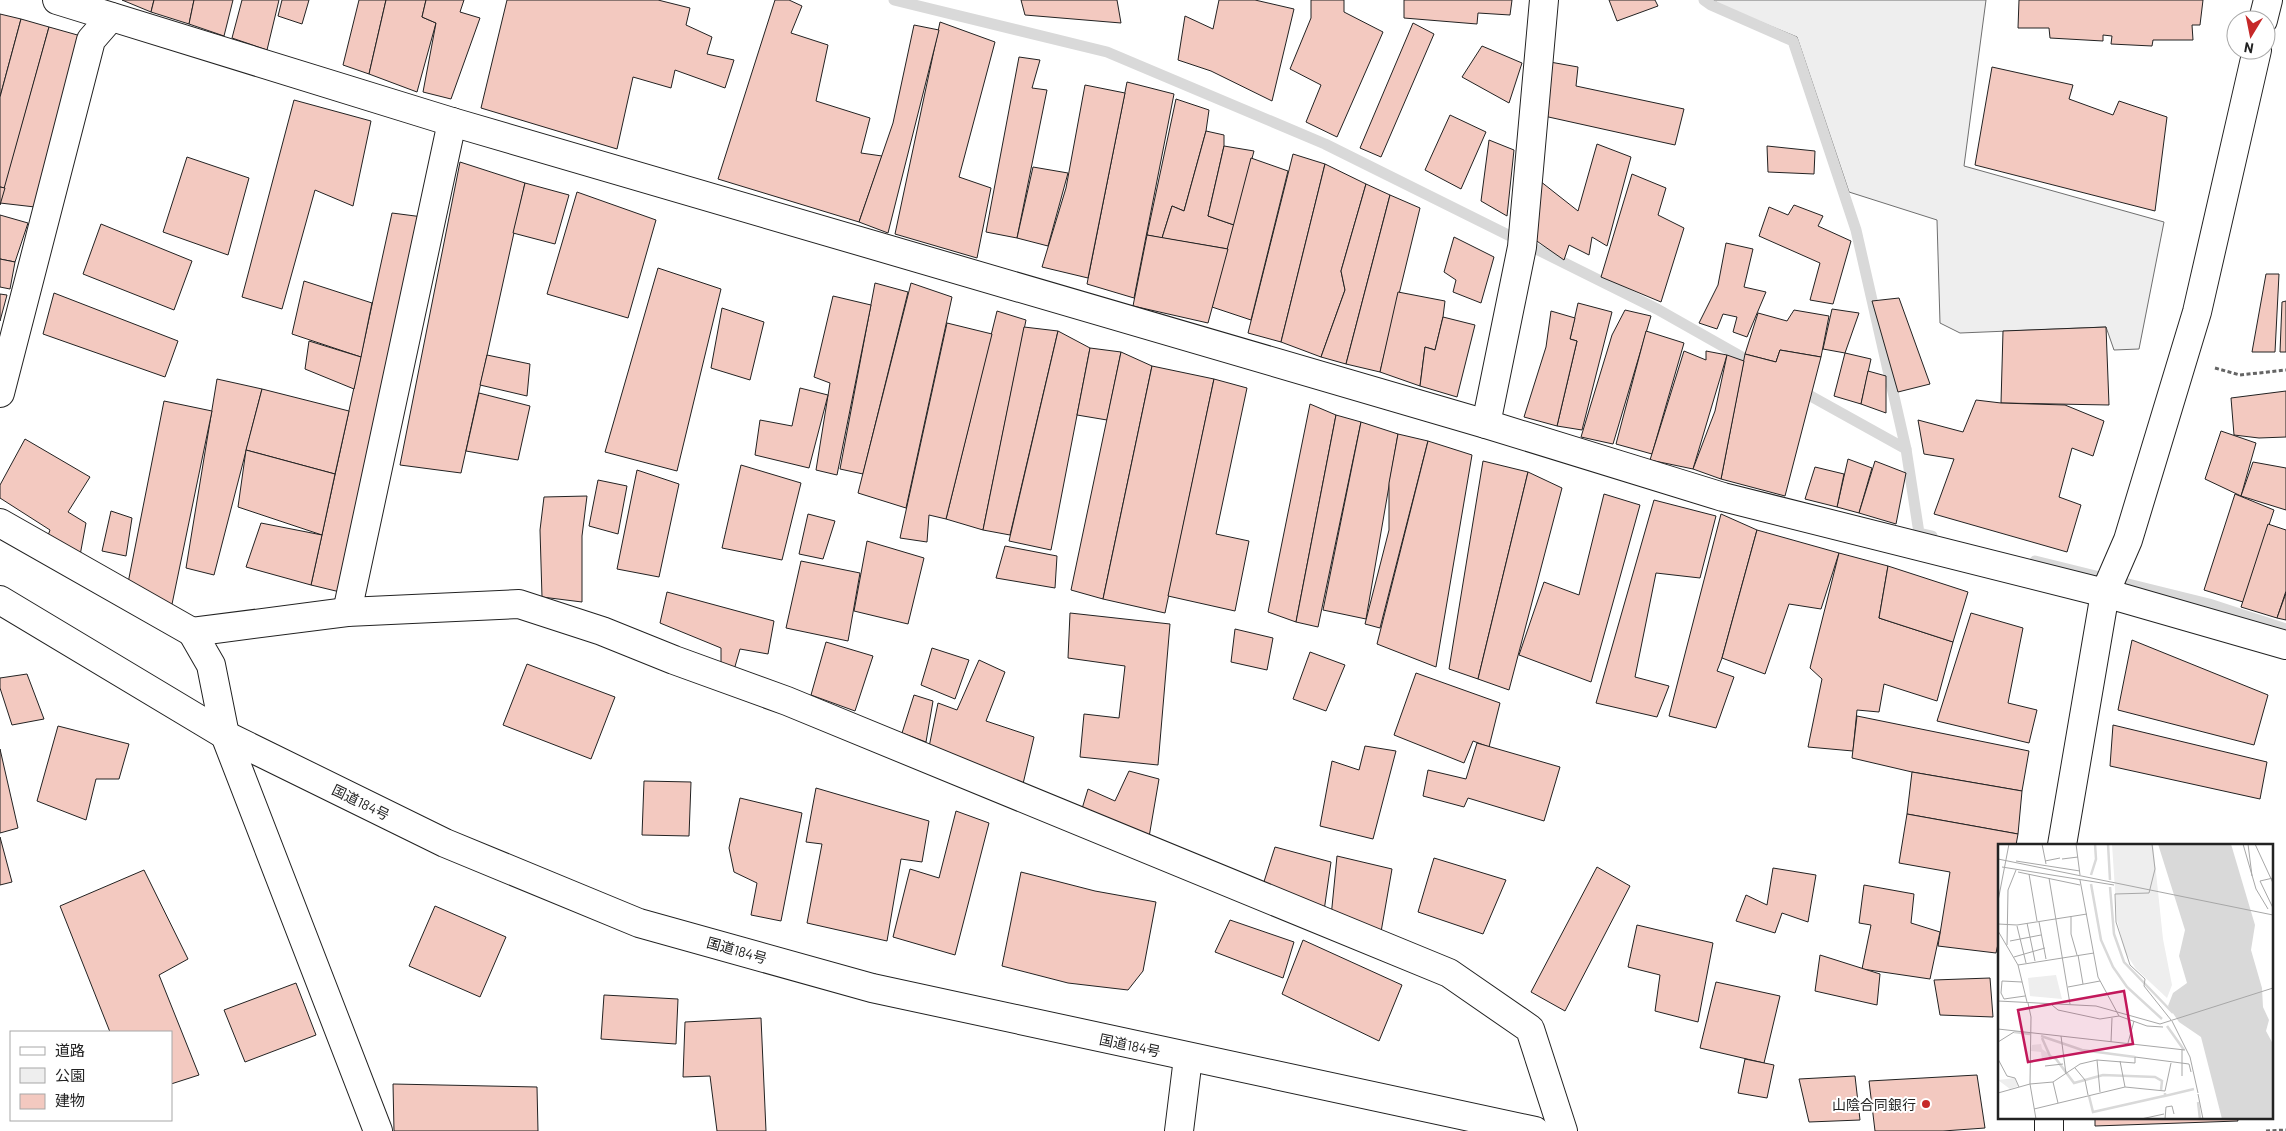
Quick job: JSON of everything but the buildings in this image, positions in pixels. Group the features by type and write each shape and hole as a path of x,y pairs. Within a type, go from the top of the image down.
{"main road":[{"path":"57,0 452,122 1486,424 1723,497 2106,593 2286,646"},
{"path":"1486,424 1522,247 1544,0"},
{"path":"0,393 91,40 111,17"},
{"path":"2062,844 2106,593 2128,540 2197,312 2254,60"},
{"path":"347,612 452,122"},
{"path":"0,523 192,632 211,665 225,735 378,1131"},
{"name":"国道184号","path":"0,600 225,735 445,844 639,923 872,988 1188,1058 1535,1131"},
{"path":"192,632 347,612 519,604 602,631 674,660 787,701 1449,973 1530,1029 1563,1131"},
{"path":"1179,1131 1188,1058"},
{"path":"2049,1118 2050,1131"}],"path":[{"path":"2183,359 2240,375 2286,370"},
{"path":"2266,1131 2286,1130"}],"green space":[{"path":"1713,0 1986,0 1964,166 2164,222 2139,349 2114,350 2106,327 1960,333 1940,323 1937,220 1849,192 1797,37 1724,7"}],"waterway":[{"path":"894,0 1107,52 1325,144 1657,309 1756,365"},
{"path":"1704,0 1711,5 1793,41 1856,230 1906,449"},
{"path":"1798,389 1906,449 1919,533 1932,536"},
{"path":"2035,561 2209,604 2286,629"}],"place":[{"name":"山陰合同銀行","path":"1926,1104"}]}
